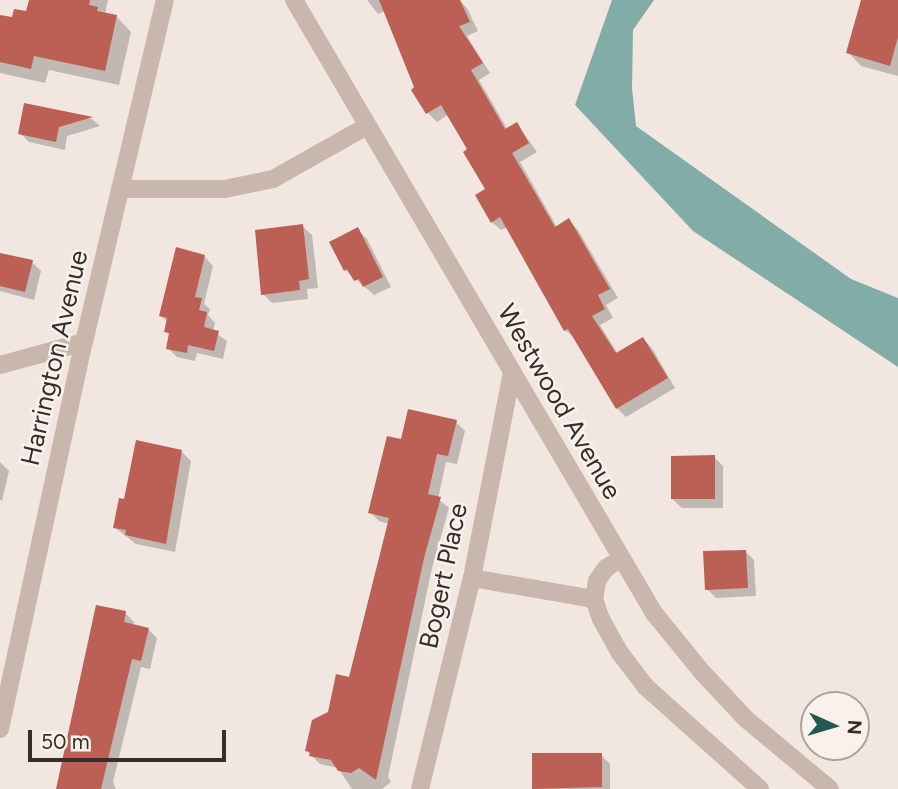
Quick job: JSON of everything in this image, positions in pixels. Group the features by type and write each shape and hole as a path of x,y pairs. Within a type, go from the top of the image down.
{"street":[{"name":"Harrington Avenue","path":"0,729 85,342 165,0"},
{"name":"Westwood Avenue","path":"294,0 620,559 654,612 702,673 746,719 830,789"},
{"path":"120,189 225,189 273,179 368,126"},
{"path":"0,365 85,342"},
{"name":"Bogert Place","path":"420,789 472,578 512,373"},
{"path":"620,559 606,568 597,581 594,599 601,619 620,653 646,687 760,789"},
{"path":"472,578 594,599"}],"water":[{"path":"612,0 654,0 633,30 632,88 636,126 851,279 898,298 898,367 693,231 575,105"}],"building":[{"path":"29,0 90,0 89,5 98,7 97,11 117,15 105,71 34,56 31,69 0,62 0,15 12,17 14,9 26,11"},
{"path":"379,0 460,0 470,22 459,26 483,63 471,70 505,129 517,122 529,143 512,153 555,227 569,218 610,289 598,295 605,309 592,316 616,353 643,337 668,378 616,409 568,329 564,331 500,217 491,223 475,195 485,189 463,152 467,149 441,105 426,114 411,90 414,87"},
{"path":"861,0 898,0 898,37 890,66 846,53"},
{"path":"24,103 93,117 59,127 56,142 18,134"},
{"path":"303,224 309,279 299,281 300,290 261,295 255,230"},
{"path":"358,227 383,277 363,287 359,279 354,281 347,269 344,271 329,242"},
{"path":"176,247 205,255 195,297 202,298 199,310 207,312 204,327 219,331 214,351 188,345 187,353 166,349 169,333 164,332 167,318 159,316"},
{"path":"0,253 33,260 25,292 0,286"},
{"path":"408,409 457,420 448,456 437,454 428,494 441,497 424,558 376,780 359,768 351,773 338,771 331,760 309,756 310,752 305,751 312,720 328,712 336,674 349,677 389,518 368,513 387,436 401,439"},
{"path":"136,440 182,450 166,544 125,535 126,530 113,528 119,498 124,499"},
{"path":"715,455 715,499 671,499 671,456"},
{"path":"746,550 748,588 705,590 703,551"},
{"path":"96,605 126,611 124,622 149,628 141,661 132,659 101,789 56,789"},
{"path":"532,753 602,753 602,787 532,789"}]}
